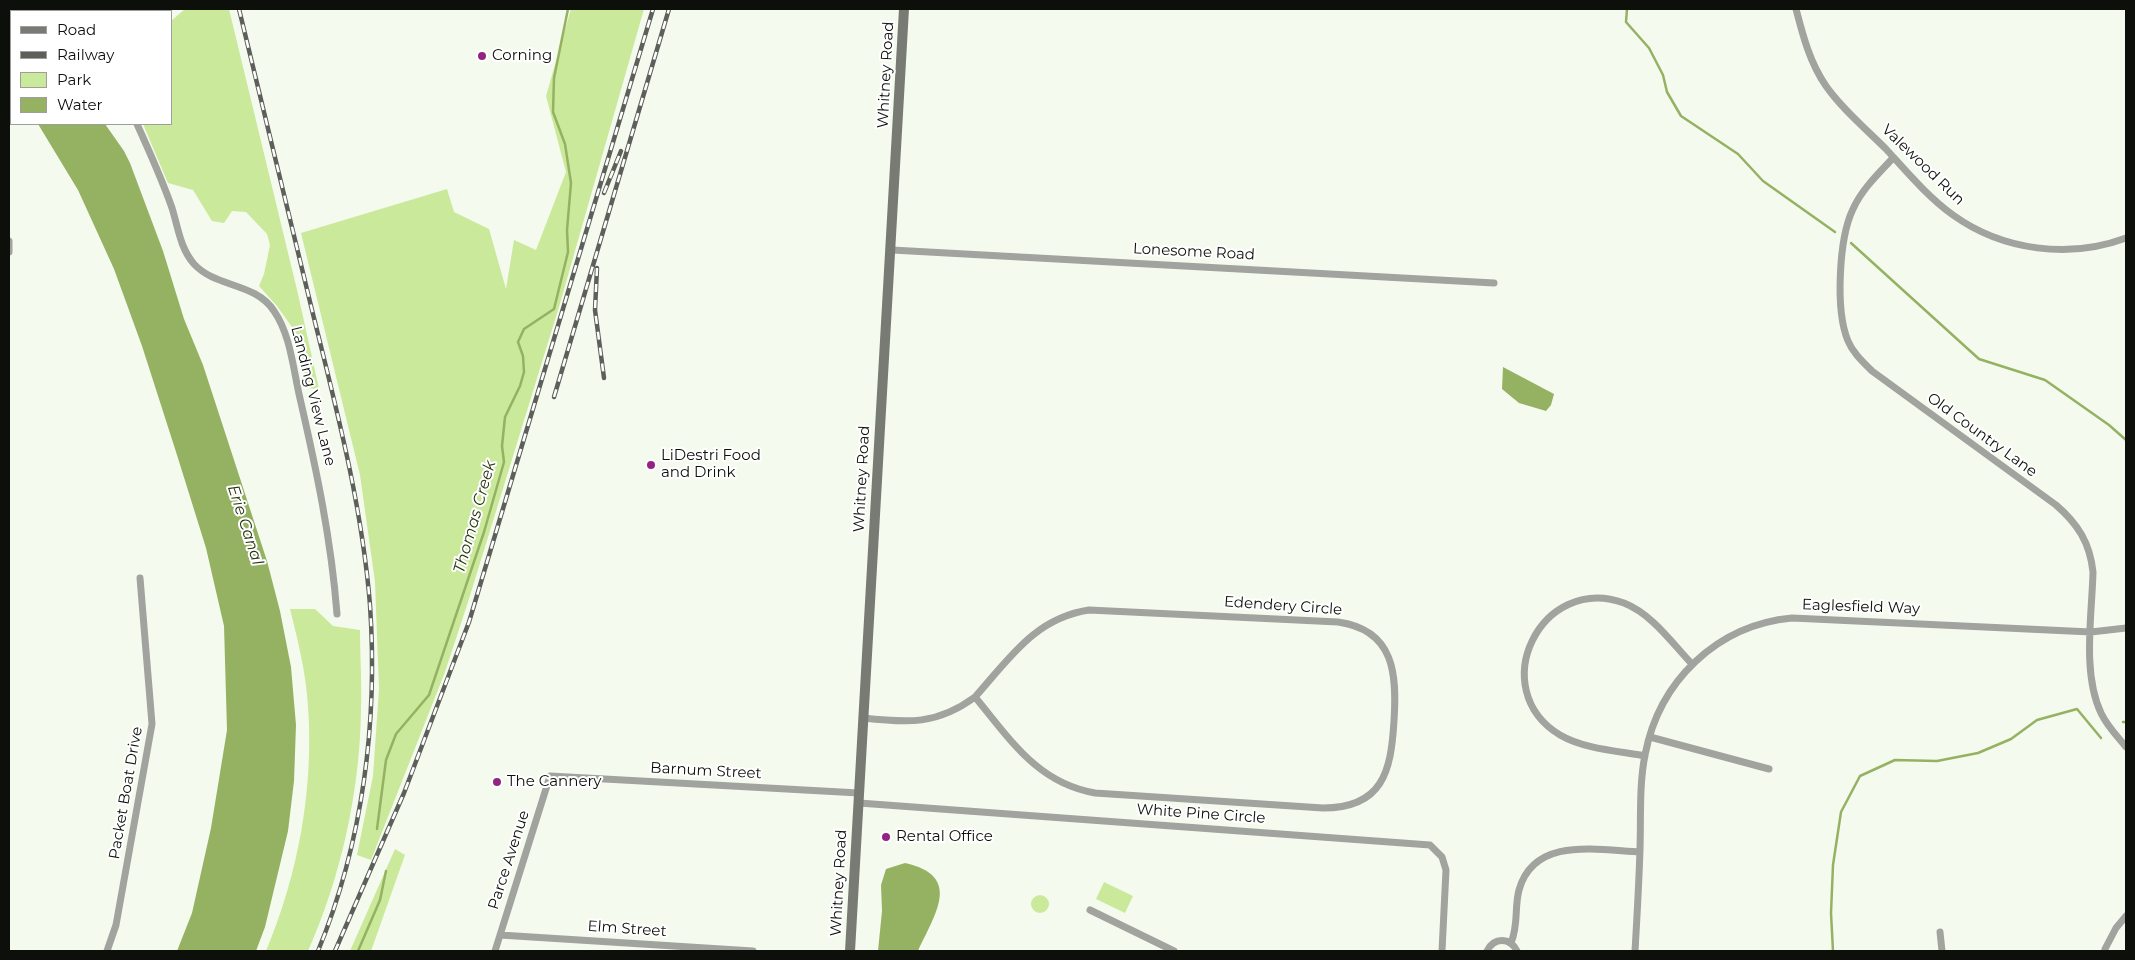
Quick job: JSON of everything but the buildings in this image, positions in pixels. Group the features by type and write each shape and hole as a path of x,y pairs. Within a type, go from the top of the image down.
{"main road":[{"name":"Whitney Road","path":"850,951 892,250 904,9"}],"street":[{"name":"Valewood Run","path":"1796,9 1812,59 1827,87 1893,158 1953,215 2001,240 2035,248 2065,249 2093,247 2126,238"},
{"name":"Landing View Lane","path":"137,125 172,208 186,254 202,271 214,278 248,290 268,302 285,331 324,503 334,568 337,614"},
{"name":"Old Country Lane","path":"1893,158 1860,196 1848,219 1845,232 1840,303 1843,324 1849,342 1872,371 2070,516 2080,529 2092,558 2090,666 2093,691 2106,722 2126,747"},
{"path":"9,241 9,252"},
{"name":"Lonesome Road","path":"892,250 1494,283"},
{"name":"Packet Boat Drive","path":"107,951 116,926 152,724 140,578"},
{"path":"1645,756 1578,743 1559,734 1542,721 1532,705 1525,682 1527,652 1535,634 1548,618 1574,603 1590,600 1613,600 1640,612 1692,664"},
{"name":"Edendery Circle","path":"863,718 905,722 930,720 952,712 975,697 1036,631 1056,618 1089,610 1347,623 1364,630 1381,645 1390,659 1395,678 1392,754 1385,776 1364,799 1334,808 1083,791 1061,783 1038,769 975,697"},
{"name":"Eaglesfield Way","path":"1635,951 1645,756 1650,737 1668,692 1692,664 1709,650 1740,631 1766,622 1792,618 2092,632 2126,628"},
{"path":"1650,737 1769,769"},
{"name":"Barnum Street","path":"550,776 859,798"},
{"name":"Parce Avenue","path":"495,951 550,776"},
{"name":"White Pine Circle","path":"859,798 1430,845 1442,857 1446,870 1442,951"},
{"path":"1511,943 1517,929 1520,887 1529,870 1537,861 1552,852 1565,849 1640,852"},
{"path":"1090,910 1174,951"},
{"path":"2105,949 2116,928 2126,916"},
{"path":"1940,932 1942,951"},
{"name":"Elm Street","path":"500,935 753,951"},
{"path":"1487,951 1496,942 1506,941 1511,943 1518,951"}],"green space":[{"path":"185,9 229,9 319,389 307,388 299,337 277,306 259,286 264,274 270,245 267,234 246,212 232,211 224,223 212,221 193,190 168,183 143,125 172,125 172,20"},
{"path":"571,9 644,9 559,307 468,602 445,672 371,860 357,855 373,776 379,689 375,582 360,475 301,233 447,189 454,212 489,229 506,289 514,240 536,250 566,172 546,96"},
{"path":"290,609 315,609 333,626 360,630 360,741 352,802 339,864 320,923 308,951 266,951 287,892 295,862 306,800 309,737 307,694"},
{"path":"395,849 405,855 371,951 350,951"},
{"path":"1104,882 1133,896 1125,913 1096,899"},
{"path":"1036,895 1044,895 1049,900 1047,911 1036,913 1031,908 1031,900"}],"water":[{"name":"Erie Canal","path":"39,125 106,125 130,163 163,251 184,319 203,365 267,561 280,611 291,667 296,725 294,781 288,831 265,927 256,951 177,951 192,913 211,828 227,730 224,626 206,548 142,346 114,269 78,190"},
{"path":"1503,367 1554,394 1551,405 1546,411 1519,403 1502,389"},
{"path":"905,863 923,869 934,877 939,887 940,898 937,910 918,951 878,951 882,911 881,885 886,869"}],"waterway":[{"name":"Thomas Creek","path":"377,829 386,760 396,734 429,695 484,532 504,462 502,446 505,417 520,386 524,372 523,356 518,342 524,329 554,309 568,252 567,230 571,183 565,144 553,112 554,78 568,9"},
{"path":"1627,9 1626,22 1649,48 1663,75 1667,92 1681,116 1738,154 1763,181 1835,232"},
{"path":"1851,243 1979,359 2045,380 2109,425 2126,440"},
{"path":"1833,951 1831,913 1833,865 1841,812 1860,776 1895,760 1937,761 1978,753 2011,739 2037,720 2077,709 2101,738"},
{"name":"Thomas Creek","path":"358,951 380,900 386,871"}],"railway":[{"path":"239,9 347,456 361,530 370,605 372,693 364,781 346,867 318,951"},
{"path":"335,951 404,793 469,622 653,9"},
{"path":"554,397 669,9"},
{"path":"604,193 621,151"},
{"path":"597,268 595,310 604,378"}],"place":[{"name":"Corning","path":"482,56"},
{"name":"LiDestri Food and Drink","path":"651,465"},
{"name":"The Cannery","path":"497,782"},
{"name":"Rental Office","path":"886,837"}]}
